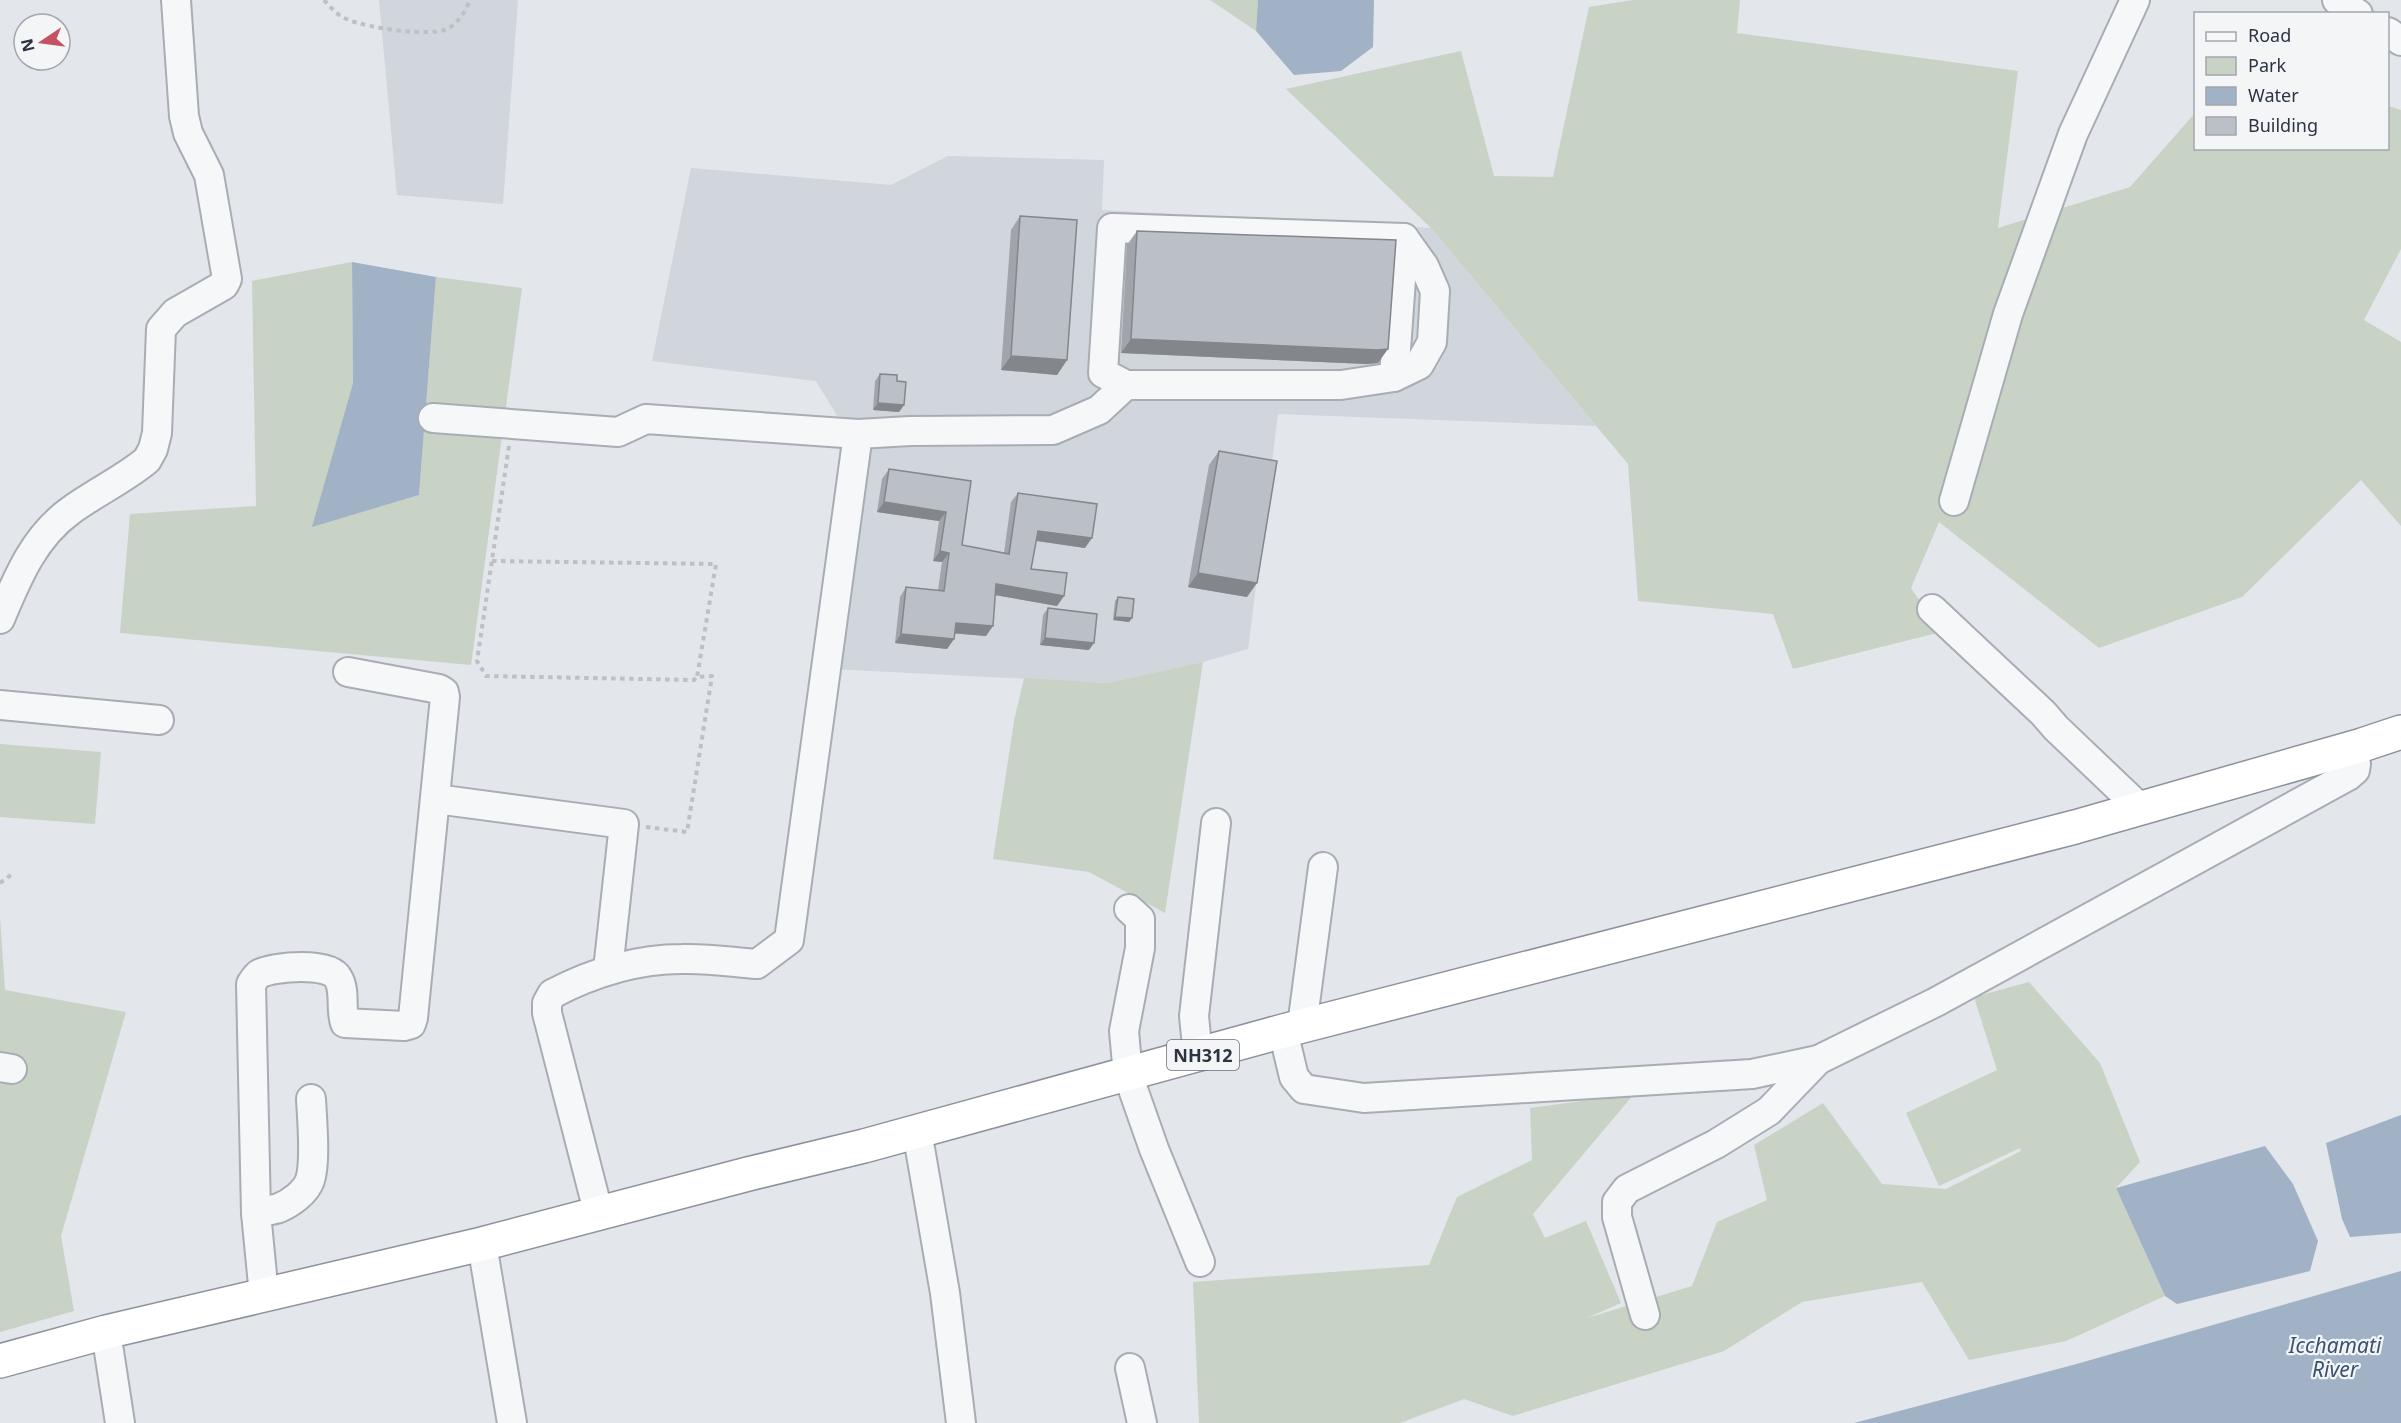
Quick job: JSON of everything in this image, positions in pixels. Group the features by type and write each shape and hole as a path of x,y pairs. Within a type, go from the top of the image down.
{"highway":[{"name":"NH312","path":"0,1361 106,1332 599,1215 1293,1029 2075,827 2401,732"}],"street":[{"path":"0,619 27,559 42,537 68,513 147,460 153,449 157,433 161,329 175,312 224,285 227,279 209,174 188,133 184,116 176,0"},
{"path":"1954,501 2007,314 2073,134 2135,0"},
{"path":"2337,0 2355,12"},
{"path":"433,418 618,432 646,419 858,434 910,431 1053,430 1099,410 1126,385 1341,385 1394,377 1419,365 1432,342 1435,291 1424,266 1404,238 1112,228 1103,373 1126,385"},
{"path":"599,1215 547,1013 547,1003 552,994 608,970 655,960 683,958 757,964 789,940 858,434"},
{"path":"1932,609 2140,808"},
{"path":"264,1294 256,1213 250,984 257,975 273,970 321,967 331,970 338,976 345,1023 404,1026 411,1024 413,1018 436,799 444,692 439,689 348,672"},
{"path":"0,705 159,720"},
{"path":"1323,867 1293,1029 1294,1077 1305,1089 1364,1098 1752,1074 1818,1060 1936,1002 2348,776 2355,770 2356,764 2352,748"},
{"path":"436,799 624,824 608,970"},
{"path":"1198,1056 1194,1016 1216,823"},
{"path":"1129,909 1140,919 1140,948 1124,1031 1128,1075 1154,1149 1200,1262"},
{"path":"1644,1315 1617,1217 1617,1203 1627,1189 1716,1144 1769,1111 1818,1060"},
{"path":"256,1213 280,1208 302,1192 310,1180 311,1099"},
{"path":"917,1131 945,1293 961,1423"},
{"path":"482,1244 512,1423"},
{"path":"106,1332 120,1423"},
{"path":"1130,1368 1142,1423"}],"path":[{"path":"324,0 334,13 351,21 431,33 449,28 465,12 470,0"},
{"path":"513,424 477,661 486,676 694,680 697,677 712,676 687,832 624,824"},
{"path":"492,561 716,564 697,677"},
{"path":"0,883 11,875"}],"shaded area":[{"path":"379,0 518,0 503,204 397,195"},
{"path":"948,156 1104,160 1102,210 1431,228 1596,426 1278,414 1248,649 1203,662 1107,683 813,668 845,429 816,381 652,361 691,168 891,185"}],"green space":[{"path":"1210,0 1258,0 1256,31"},
{"path":"1633,0 1740,0 1737,33 2018,71 1998,228 2130,187 2194,114 2194,150 2389,150 2389,106 2401,110 2401,249 2364,320 2401,342 2401,526 2361,480 2242,597 2099,648 1939,522 1911,588 1941,632 1793,669 1773,614 1638,601 1628,464 1431,228 1286,89 1461,51 1494,176 1553,177 1589,7"},
{"path":"352,262 353,383 313,526 419,495 436,277 522,288 471,665 120,633 130,514 256,506 252,281"},
{"path":"1203,662 1165,913 1089,872 993,859 1014,721 1024,678 1107,683"},
{"path":"0,744 101,752 95,824 0,817"},
{"path":"0,917 5,990 126,1012 61,1236 74,1311 0,1332"},
{"path":"2029,982 2100,1063 2140,1162 2116,1188 2165,1296 2066,1341 1969,1360 1922,1282 1802,1302 1724,1351 1513,1416 1464,1399 1400,1423 1199,1423 1193,1282 1429,1265 1457,1197 1532,1160 1530,1108 1634,1094 1533,1214 1545,1238 1586,1221 1621,1303 1587,1318 1692,1286 1717,1222 1767,1200 1754,1145 1823,1103 1882,1184 1946,1189 2021,1151 2020,1148 1939,1186 1906,1113 1997,1070 1974,997"}],"water":[{"path":"1258,0 1374,0 1373,47 1341,71 1294,75 1256,31"},
{"path":"352,262 436,277 419,495 312,527 353,383"},
{"path":"2401,1115 2401,1233 2350,1237 2342,1219 2326,1143"},
{"path":"2265,1146 2293,1184 2318,1241 2310,1271 2177,1304 2165,1296 2116,1188"},
{"name":"Icchamati River","path":"2401,1271 2401,1423 1854,1423 2073,1365"}],"building":[{"path":"1020,216 1077,220 1067,360 1011,356"},
{"path":"1137,231 1396,240 1388,349 1131,339"},
{"path":"880,374 897,375 897,381 906,382 904,405 878,403"},
{"path":"1219,451 1277,461 1257,583 1198,573"},
{"path":"889,469 971,481 962,545 1009,554 1018,493 1097,504 1092,538 1038,531 1031,569 1067,573 1064,596 996,584 993,626 956,623 954,639 901,634 906,587 944,591 949,553 940,551 946,512 884,502"},
{"path":"1118,597 1134,599 1132,618 1115,617"},
{"path":"1048,608 1097,614 1094,643 1045,638"}]}
